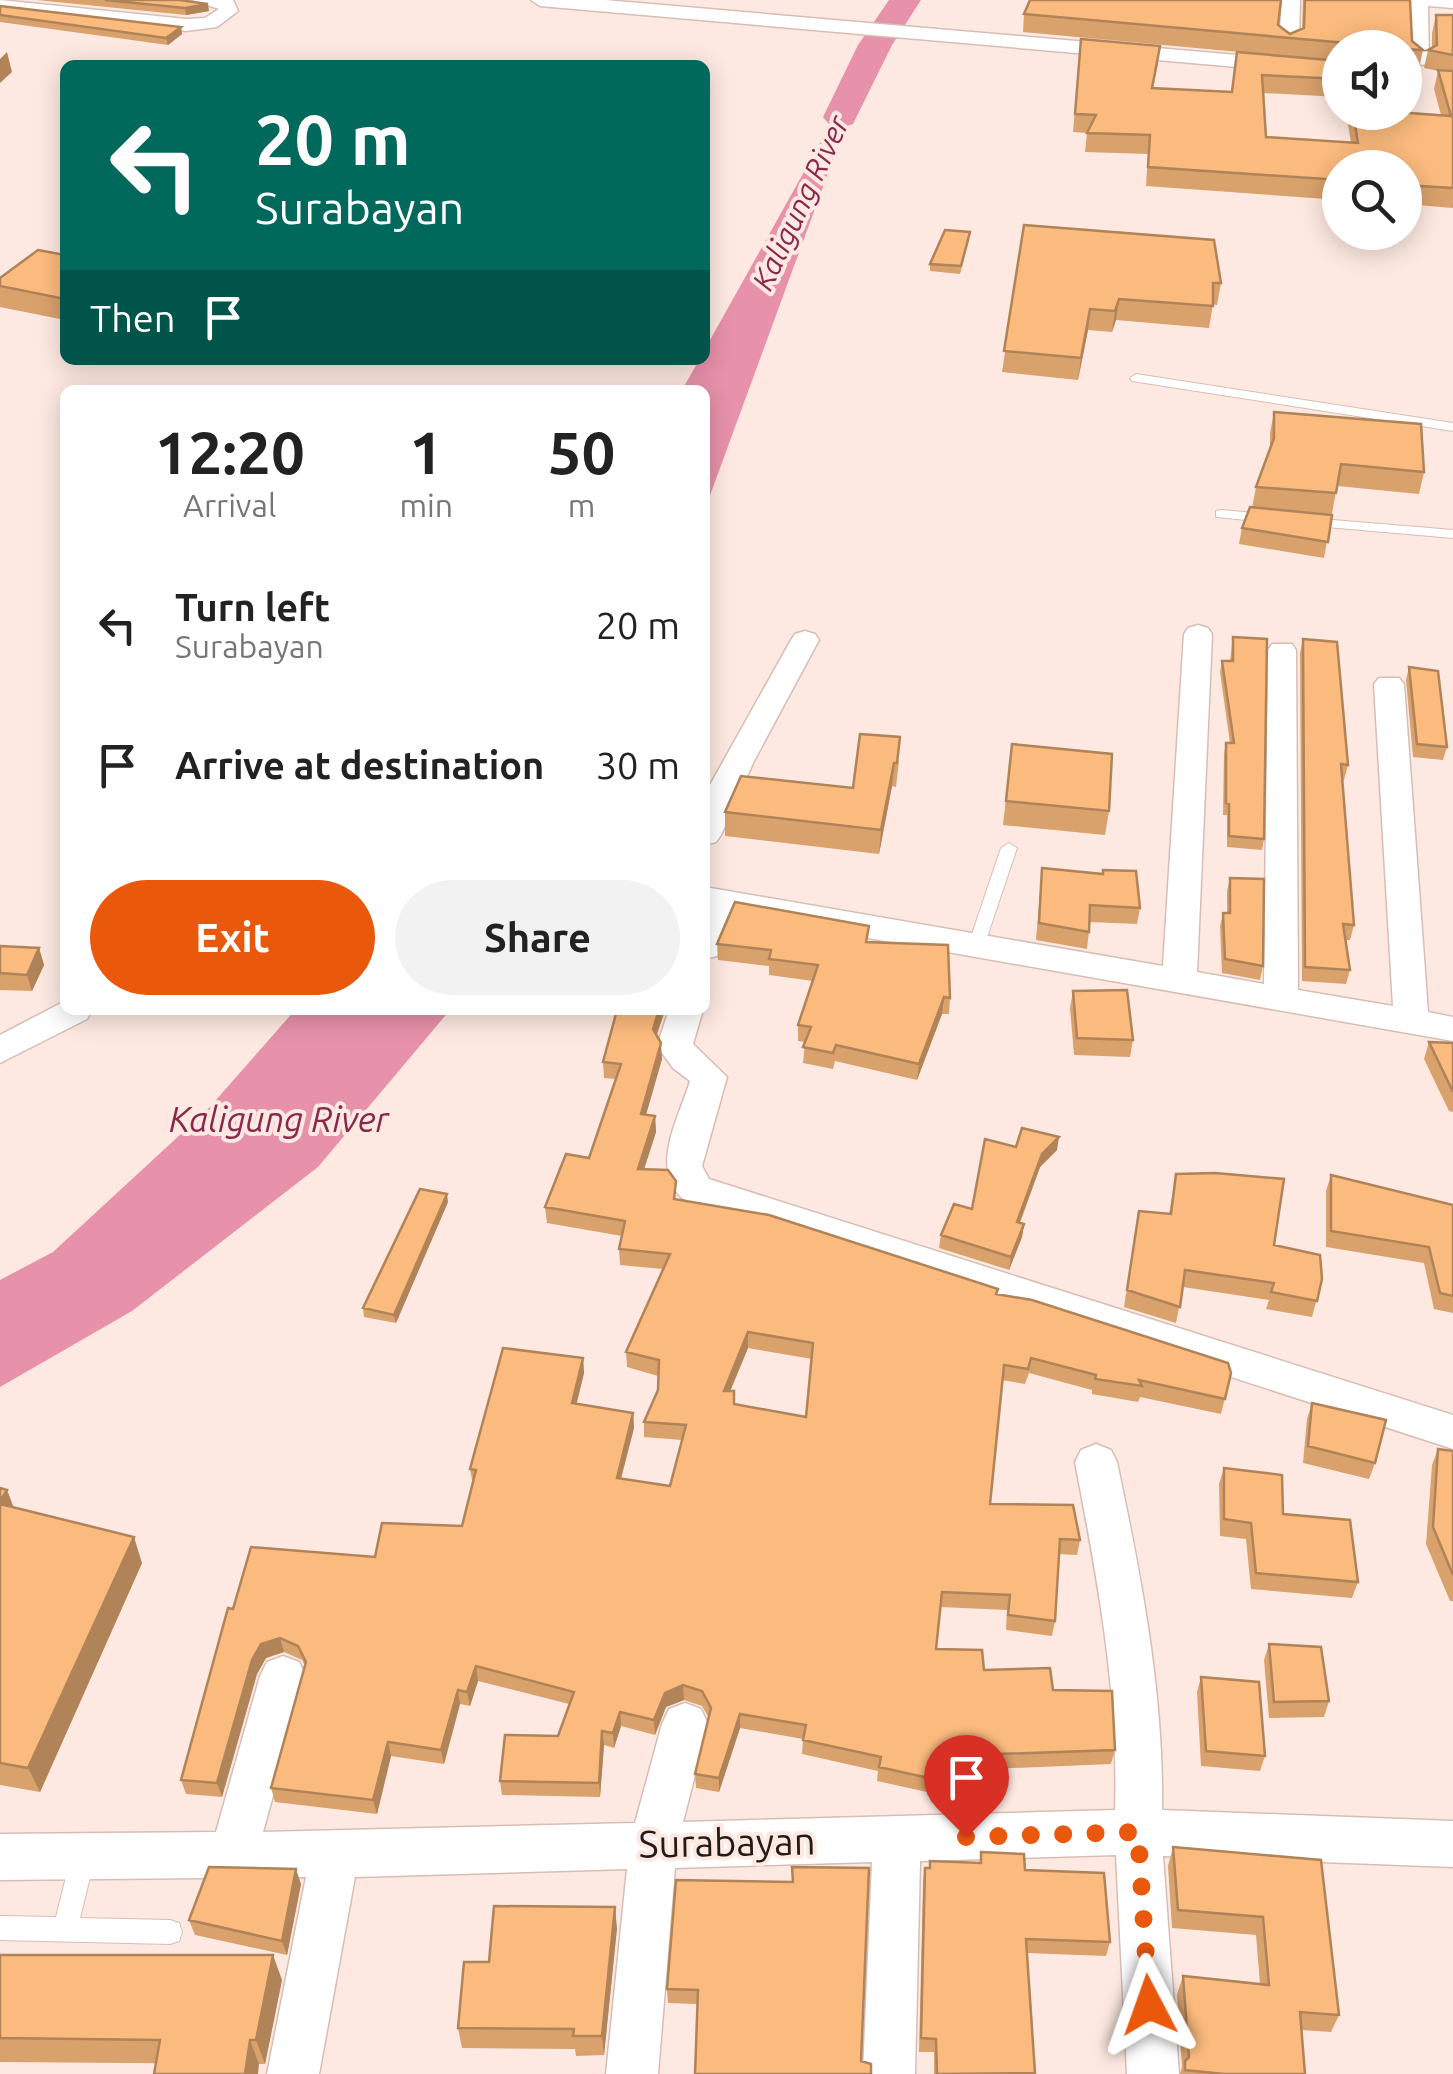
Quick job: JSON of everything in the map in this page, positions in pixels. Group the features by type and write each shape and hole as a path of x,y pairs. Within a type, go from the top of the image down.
{"street":[{"path":"0,3 186,25 210,23 228,13 230,7 226,4 200,0"},
{"path":"540,0 1322,68"},
{"path":"1289,43 1291,0"},
{"path":"1422,30 1422,0 1453,2"},
{"path":"1422,78 1433,79"},
{"path":"1179,982 1198,634"},
{"path":"710,821 721,789 751,743 805,640"},
{"path":"1281,1000 1282,650"},
{"path":"1389,684 1411,1022"},
{"path":"712,900 1453,1030"},
{"path":"0,1050 65,1015"},
{"path":"684,1015 675,1046 709,1077 683,1166 686,1180 696,1189 1453,1432"},
{"path":"1096,1462 1114,1557 1140,1746 1138,1832 1154,2074"},
{"path":"233,1855 283,1676"},
{"path":"632,2074 653,1844 685,1724"},
{"name":"Surabayan","path":"0,1857 335,1854 1138,1832 1453,1844"},
{"path":"889,2074 896,1839"},
{"path":"293,2074 335,1854"}],"lane":[{"path":"1136,378 1453,427"},
{"path":"1222,514 1279,519"},
{"path":"1298,521 1453,534"},
{"path":"976,946 1009,848"},
{"path":"65,1928 83,1856"},
{"path":"0,1928 170,1932"}],"water":[{"name":"Kaligung River","path":"875,45 710,495 710,385 685,385 696,365 710,365 710,340"},
{"name":"Kaligung River","path":"291,1015 446,1015 318,1167 132,1311 0,1387 0,1280 53,1252 208,1109"}],"building":[{"path":"105,0 179,0 208,4 185,8"},
{"path":"1030,0 1281,0 1278,25 1290,34 1304,28 1305,0 1410,0 1411,30 1322,30 1322,41 1024,14"},
{"path":"0,6 181,27 166,38 0,15"},
{"path":"1436,15 1453,15 1453,55 1428,50 1437,45"},
{"path":"1081,39 1160,46 1152,88 1232,92 1237,52 1322,59 1322,78 1262,75 1266,137 1358,143 1356,130 1422,130 1422,114 1451,116 1438,70 1453,71 1453,188 1422,186 1422,150 1322,150 1322,179 1148,167 1150,135 1087,133 1096,115 1075,114"},
{"path":"1024,225 1214,240 1221,283 1213,283 1213,306 1119,299 1115,311 1090,309 1081,358 1004,351"},
{"path":"945,230 970,232 961,266 930,264"},
{"path":"38,250 60,254 60,298 0,286 0,278"},
{"path":"1274,412 1421,424 1424,472 1341,464 1336,493 1256,487 1274,438"},
{"path":"1250,507 1332,515 1328,542 1242,528"},
{"path":"1233,637 1267,639 1264,839 1229,836 1226,743 1234,743 1222,661 1233,661"},
{"path":"1303,639 1337,642 1348,765 1341,764 1354,925 1343,924 1350,970 1305,967"},
{"path":"1409,667 1438,671 1447,747 1417,744"},
{"path":"860,734 900,737 881,830 725,812 741,776 853,788"},
{"path":"1012,744 1112,754 1109,811 1006,801"},
{"path":"1042,868 1103,874 1103,870 1136,871 1140,908 1090,905 1089,932 1039,923"},
{"path":"1230,878 1264,879 1263,966 1225,959 1223,913 1230,913"},
{"path":"735,902 869,926 866,942 948,945 950,998 944,997 919,1064 836,1045 833,1053 803,1047 811,1027 798,1025 818,965 769,959 771,950 717,944"},
{"path":"0,946 39,948 27,975 0,973"},
{"path":"1127,990 1133,1040 1077,1038 1073,991"},
{"path":"616,1015 657,1015 653,1029 661,1043 641,1114 655,1116 638,1169 668,1170 676,1181 674,1199 769,1215 998,1289 996,1294 1032,1300 1228,1363 1231,1373 1225,1399 1139,1380 1142,1386 1095,1379 1096,1375 1031,1358 1028,1369 1004,1365 990,1504 1073,1505 1080,1540 1060,1539 1055,1621 1008,1615 1010,1595 942,1592 936,1649 982,1650 984,1670 1050,1668 1053,1690 1112,1691 1115,1750 942,1756 938,1780 879,1767 881,1757 803,1740 806,1725 740,1714 719,1778 695,1774 711,1708 702,1691 683,1685 665,1693 654,1720 620,1712 613,1733 602,1731 599,1783 500,1781 505,1735 558,1736 574,1692 476,1666 467,1692 458,1690 441,1750 388,1742 373,1800 271,1788 306,1662 298,1646 280,1638 261,1644 252,1660 217,1783 181,1780 228,1608 233,1609 251,1547 375,1557 382,1523 462,1526 476,1470 470,1469 503,1348 583,1358 572,1403 633,1413 617,1478 670,1486 686,1425 644,1422 658,1390 659,1360 626,1352 670,1254 619,1249 625,1221 545,1207 566,1154 589,1158 621,1064 603,1062","holes":["748,1332 813,1343 806,1417 734,1404 734,1391 724,1391"]},
{"path":"1429,1042 1453,1043 1453,1092"},
{"path":"1022,1128 1059,1137 1042,1154 1017,1222 1024,1224 1011,1257 941,1235 954,1204 972,1209 985,1139 1016,1147"},
{"path":"1176,1174 1284,1179 1274,1245 1320,1255 1322,1279 1317,1301 1271,1292 1274,1283 1185,1270 1180,1307 1127,1290 1139,1211 1171,1214"},
{"path":"1331,1175 1453,1205 1453,1296 1440,1293 1429,1247 1331,1231"},
{"path":"420,1189 447,1194 394,1315 363,1308"},
{"path":"1312,1403 1386,1420 1375,1463 1308,1446"},
{"path":"1438,1449 1453,1451 1453,1575 1433,1527"},
{"path":"1224,1468 1282,1475 1283,1514 1350,1520 1358,1582 1256,1573 1251,1523 1224,1519"},
{"path":"0,1504 134,1537 28,1768 0,1763"},
{"path":"1269,1644 1321,1647 1329,1701 1274,1702"},
{"path":"1201,1677 1259,1682 1265,1756 1206,1751"},
{"path":"1173,1847 1321,1860 1339,2015 1300,2012 1305,2074 1185,2070 1189,2057 1183,1976 1269,1985 1263,1917 1178,1910"},
{"path":"981,1852 1024,1854 1025,1870 1104,1873 1110,1942 1026,1939 1035,2073 937,2074 936,2039 921,2038 925,1868 930,1868 930,1861 981,1863"},
{"path":"209,1867 296,1869 282,1941 189,1920"},
{"path":"792,1867 869,1868 861,2061 871,2064 871,2074 695,2074 698,1990 667,1989 676,1880 793,1882"},
{"path":"494,1906 615,1907 602,2036 573,2036 574,2029 458,2028 464,1962 489,1962"},
{"path":"0,1955 273,1955 245,2074 154,2074 160,2040 0,2038"}],"waterway":[{"name":"Kaligung River","path":"841,117 875,45 905,0"}],"route":[{"path":"966,1837 1138,1832 1149,2005"}]}
